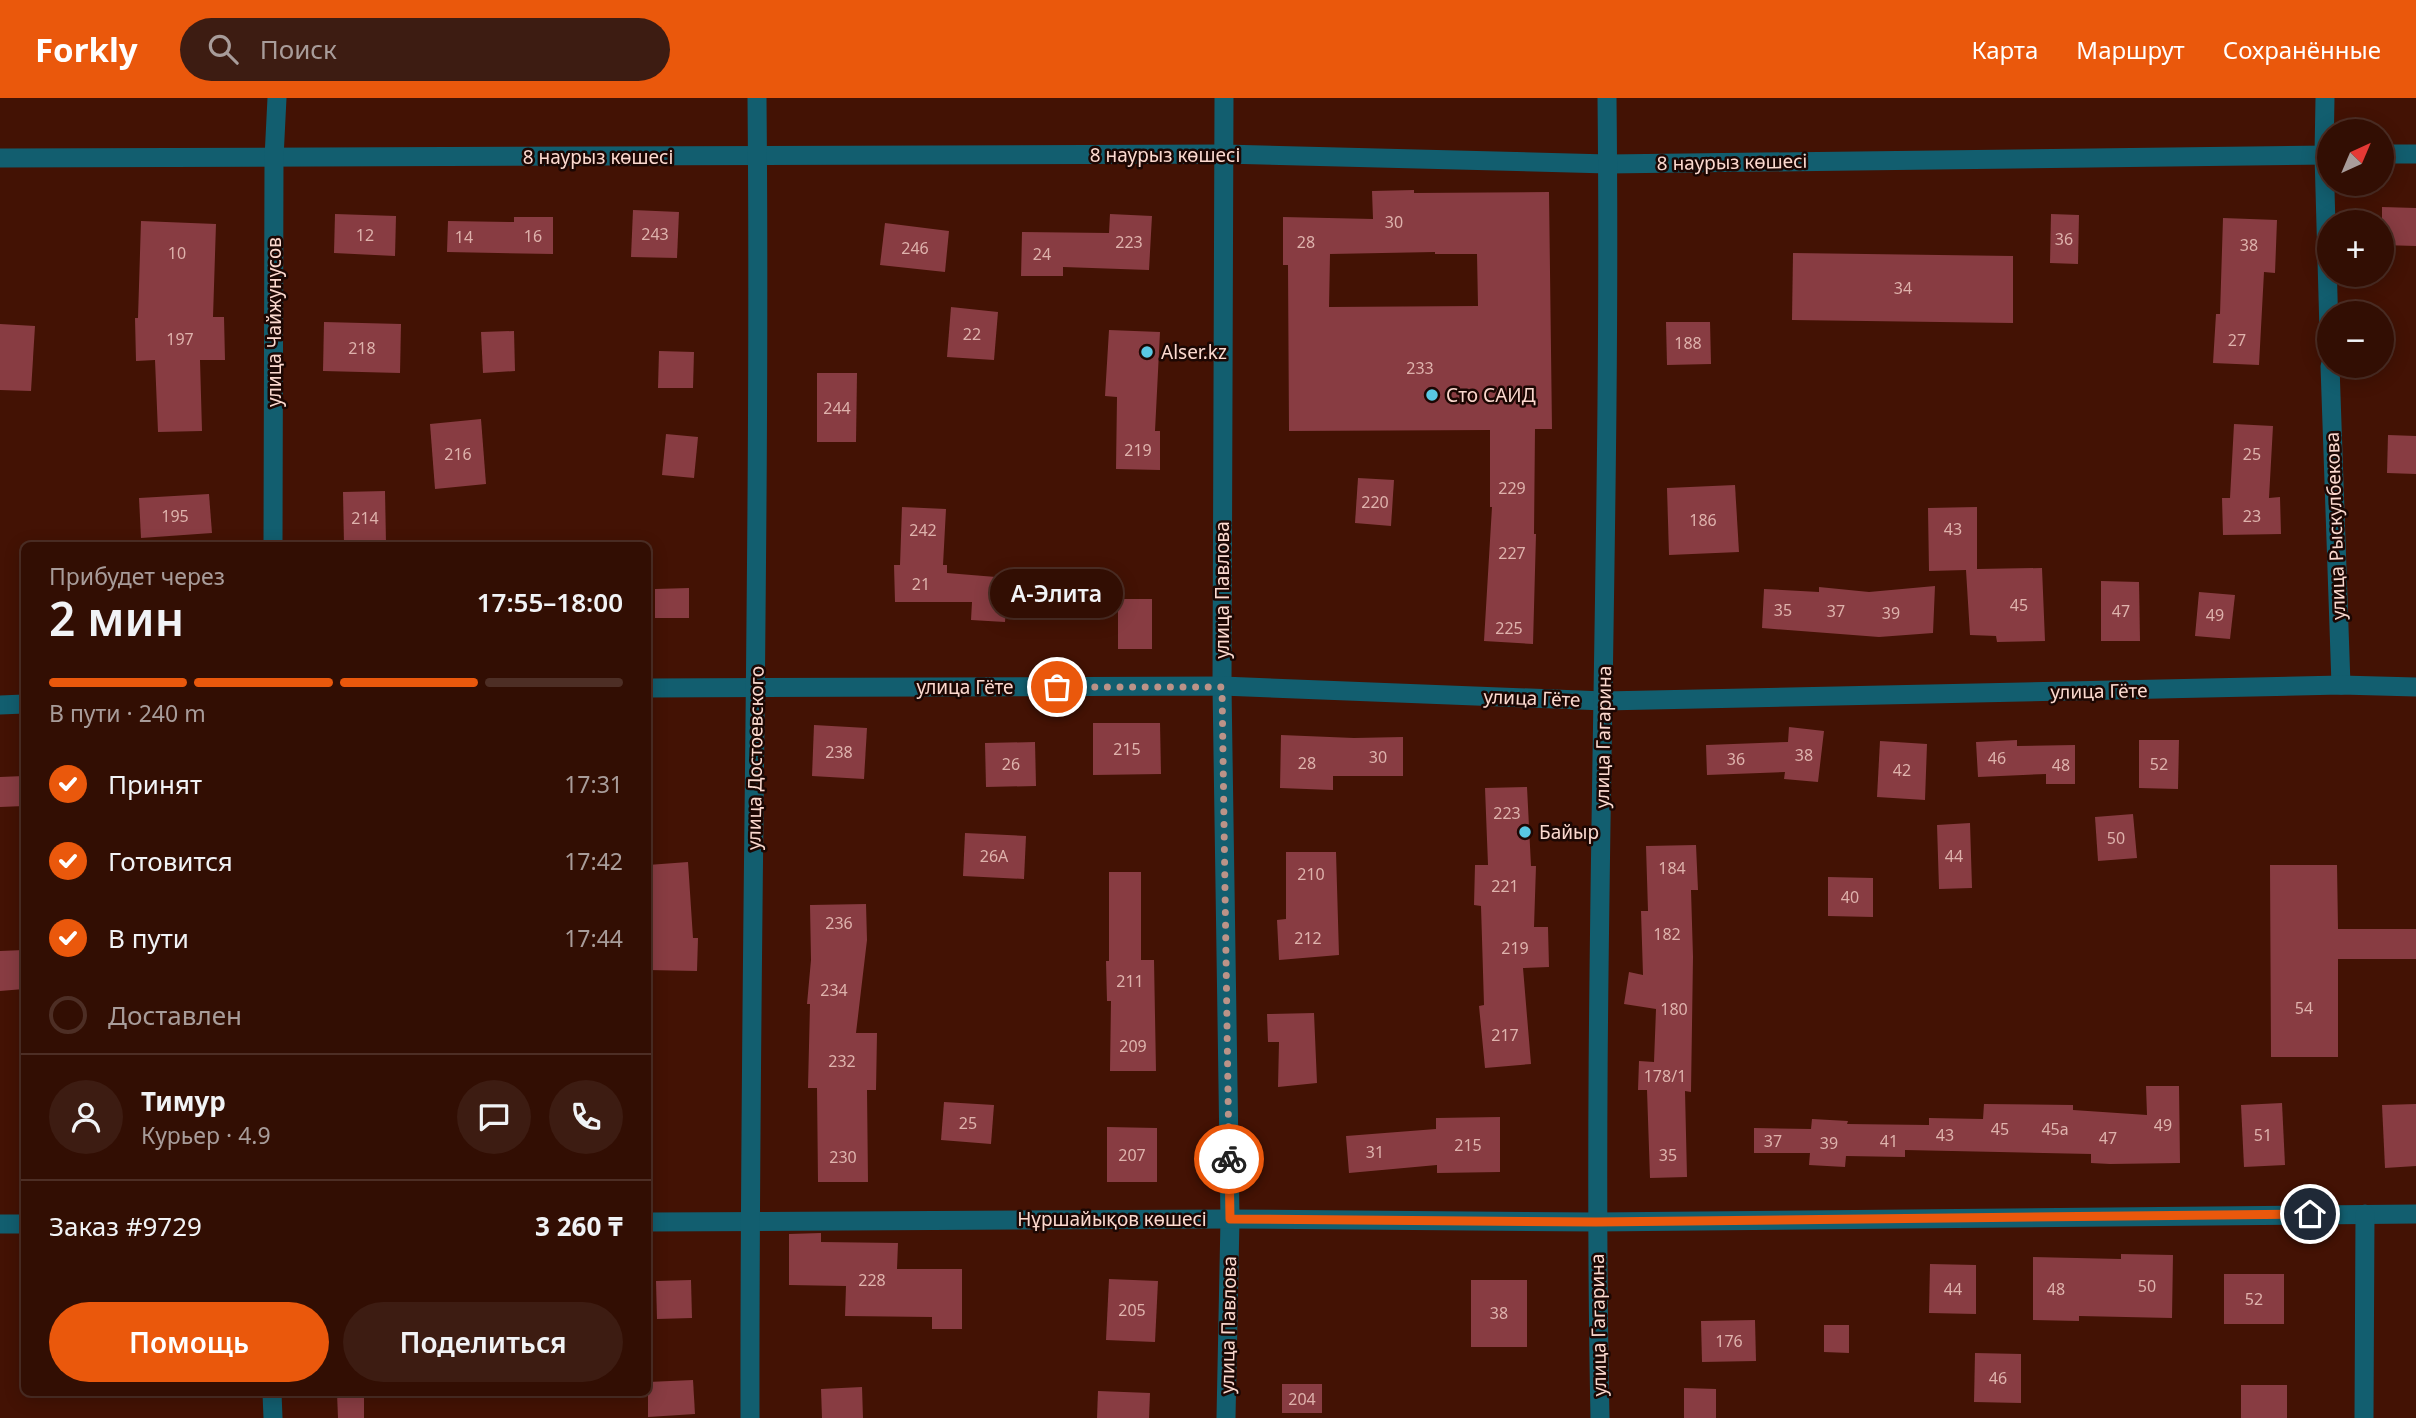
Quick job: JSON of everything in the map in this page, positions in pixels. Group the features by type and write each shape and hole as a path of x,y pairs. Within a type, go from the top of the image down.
{"street":[{"name":"улица Чайжунусов","path":"273,542 274,158 277,98"},
{"name":"улица Достоевского","path":"750,1418 749,1222 756,687 757,98"},
{"name":"улица Павлова","path":"1224,98 1222,687 1230,1219 1226,1418"},
{"name":"улица Гагарина","path":"1600,1418 1596,1222 1604,701 1607,98"},
{"path":"2325,98 2325,119"},
{"name":"8 наурыз көшесі","path":"0,158 1224,154 1608,164 2317,155"},
{"path":"2394,154 2416,154"},
{"path":"2327,196 2328,301"},
{"name":"улица Рыскулбекова","path":"2330,378 2341,685"},
{"name":"улица Гёте","path":"651,688 1222,687 1604,701 2341,685 2416,687"},
{"path":"0,705 21,704"},
{"path":"2364,1418 2365,1214"},
{"name":"Нұршайықов көшесі","path":"651,1222 1230,1219 1596,1222 2416,1214"},
{"path":"0,1224 21,1224"},
{"path":"272,1396 273,1418"}],"building":[{"path":"1372,191 1549,192 1552,429 1535,429 1533,644 1484,641 1492,507 1490,430 1289,431 1288,265 1283,265 1283,217 1373,219","holes":["1330,254 1477,254 1478,306 1329,307"]},
{"path":"2382,207 2416,208 2416,246 2394,245 2394,210 2382,210"},
{"path":"633,210 679,212 677,258 631,257"},
{"path":"335,214 396,216 395,256 334,253"},
{"path":"1110,214 1152,216 1149,270 1063,267 1063,276 1021,276 1022,232 1109,233"},
{"path":"2051,214 2079,215 2078,264 2050,263"},
{"path":"514,217 553,217 553,254 447,252 448,221 514,222"},
{"path":"2223,218 2277,220 2275,273 2264,272 2259,365 2213,363 2216,314 2220,314"},
{"path":"141,221 216,224 213,317 224,317 225,360 200,360 202,431 158,432 155,360 136,361 135,318 138,318"},
{"path":"885,223 949,231 945,272 880,265"},
{"path":"1793,253 2013,256 2013,323 1792,320"},
{"path":"951,307 998,312 994,360 947,357"},
{"path":"324,322 401,324 400,373 323,371"},
{"path":"1666,322 1710,322 1711,364 1667,365"},
{"path":"0,324 35,326 31,391 0,390"},
{"path":"1109,330 1160,332 1155,431 1160,431 1160,470 1116,469 1117,397 1105,396"},
{"path":"514,331 515,371 483,373 481,332"},
{"path":"659,351 694,352 693,388 658,388"},
{"path":"817,373 857,373 856,442 817,442"},
{"path":"481,419 486,484 435,489 430,424"},
{"path":"2234,424 2273,426 2269,498 2280,497 2281,534 2223,535 2222,498 2230,498"},
{"path":"666,434 698,437 694,478 662,475"},
{"path":"2388,435 2416,436 2416,474 2387,473"},
{"path":"1358,478 1394,480 1391,526 1355,523"},
{"path":"1735,485 1739,552 1669,555 1667,488"},
{"path":"385,491 386,542 344,542 343,492"},
{"path":"209,494 212,533 141,538 139,498"},
{"path":"902,507 946,509 943,565 947,565 947,573 1008,578 1005,622 971,620 972,602 895,602 894,565 900,565"},
{"path":"1977,507 1977,569 2042,568 2045,641 1997,642 1996,636 1970,635 1966,570 1929,571 1928,508"},
{"path":"2101,581 2139,582 2140,641 2101,641"},
{"path":"1935,586 1933,633 1879,637 1762,628 1764,589 1819,592 1819,587 1869,592"},
{"path":"689,588 689,618 655,618 655,589"},
{"path":"2199,592 2235,595 2230,639 2195,636"},
{"path":"1118,599 1152,599 1152,649 1118,649"},
{"path":"1093,723 1160,723 1161,774 1093,775"},
{"path":"814,725 867,728 864,779 812,776"},
{"path":"1789,727 1824,731 1818,782 1784,779 1785,772 1707,775 1706,745 1788,742"},
{"path":"1281,735 1403,737 1403,776 1333,776 1333,790 1280,788"},
{"path":"2017,740 2017,746 2075,745 2075,784 2046,784 2046,774 1978,777 1976,742"},
{"path":"2139,740 2179,740 2178,789 2139,788"},
{"path":"1880,741 1927,744 1925,800 1877,797"},
{"path":"1035,742 1036,786 986,787 985,743"},
{"path":"21,776 21,806 0,807 0,777"},
{"path":"1527,787 1531,866 1536,866 1534,927 1548,927 1549,967 1523,968 1531,1064 1485,1068 1479,1006 1484,1005 1481,906 1474,905 1475,865 1488,865 1485,788"},
{"path":"2133,814 2137,858 2098,861 2095,817"},
{"path":"1970,823 1972,888 1939,889 1937,825"},
{"path":"965,833 1026,836 1024,879 963,876"},
{"path":"1696,845 1698,890 1691,890 1691,1092 1685,1091 1687,1177 1650,1178 1647,1090 1638,1090 1639,1061 1654,1062 1656,1009 1624,1004 1629,972 1643,975 1641,911 1648,911 1646,846"},
{"path":"1286,852 1336,852 1339,955 1279,960 1277,920 1286,919"},
{"path":"688,862 693,938 698,938 697,971 651,970 651,865"},
{"path":"2270,865 2337,865 2338,929 2416,929 2416,959 2338,959 2338,1057 2271,1057"},
{"path":"1109,872 1141,872 1141,960 1154,960 1156,1071 1110,1071 1111,1001 1107,1001 1106,961 1109,961"},
{"path":"1828,877 1873,878 1873,917 1828,916"},
{"path":"866,904 867,940 856,1033 877,1033 876,1090 867,1090 868,1182 818,1182 817,1088 808,1088 810,905"},
{"path":"21,950 21,989 0,991 0,951"},
{"path":"1314,1013 1317,1083 1278,1087 1279,1042 1268,1042 1267,1014"},
{"path":"2146,1086 2179,1086 2180,1163 2091,1163 2091,1154 1905,1150 1905,1157 1846,1156 1845,1167 1809,1165 1810,1153 1754,1153 1754,1128 1811,1129 1812,1119 1848,1121 1847,1124 1929,1125 1929,1118 1983,1119 1984,1104 2073,1105 2073,1110 2147,1115"},
{"path":"944,1102 994,1105 991,1144 941,1140"},
{"path":"2282,1103 2285,1165 2244,1167 2241,1105"},
{"path":"2416,1104 2416,1166 2385,1168 2382,1105"},
{"path":"1500,1117 1500,1172 1437,1173 1437,1165 1349,1173 1346,1136 1436,1129 1436,1118"},
{"path":"1107,1127 1157,1128 1157,1182 1107,1182"},
{"path":"821,1233 821,1242 898,1243 897,1269 962,1269 962,1329 932,1329 932,1317 845,1316 846,1286 789,1285 789,1234"},
{"path":"2121,1254 2173,1255 2172,1318 2079,1316 2079,1321 2033,1320 2033,1257 2121,1259"},
{"path":"1930,1264 1976,1265 1976,1314 1929,1313"},
{"path":"2224,1274 2284,1274 2284,1324 2224,1324"},
{"path":"1109,1279 1158,1281 1155,1342 1106,1340"},
{"path":"691,1280 692,1318 657,1319 656,1281"},
{"path":"1471,1280 1527,1280 1527,1347 1471,1347"},
{"path":"1755,1320 1756,1361 1702,1362 1701,1321"},
{"path":"1824,1325 1849,1325 1849,1353 1824,1352"},
{"path":"1975,1353 2021,1354 2021,1403 1974,1402"},
{"path":"693,1380 695,1414 648,1417 651,1382"},
{"path":"1282,1384 1322,1384 1322,1413 1282,1413"},
{"path":"2241,1385 2287,1385 2287,1418 2241,1418"},
{"path":"862,1387 863,1418 822,1418 821,1389"},
{"path":"1684,1388 1716,1389 1716,1418 1684,1418"},
{"path":"1098,1391 1150,1393 1149,1418 1097,1418"},
{"path":"337,1396 364,1396 364,1418 338,1418"}],"way so far":[{"path":"1057,687 1222,687 1229,1159"}],"place":[{"name":"Alser.kz","path":"1147,352"},
{"name":"Сто САИД","path":"1432,395"},
{"name":"А-Элита","path":"1057,687"},
{"name":"Байыр","path":"1525,832"}],"route":[{"path":"1229,1159 1230,1219 1596,1222 2310,1214"}]}
